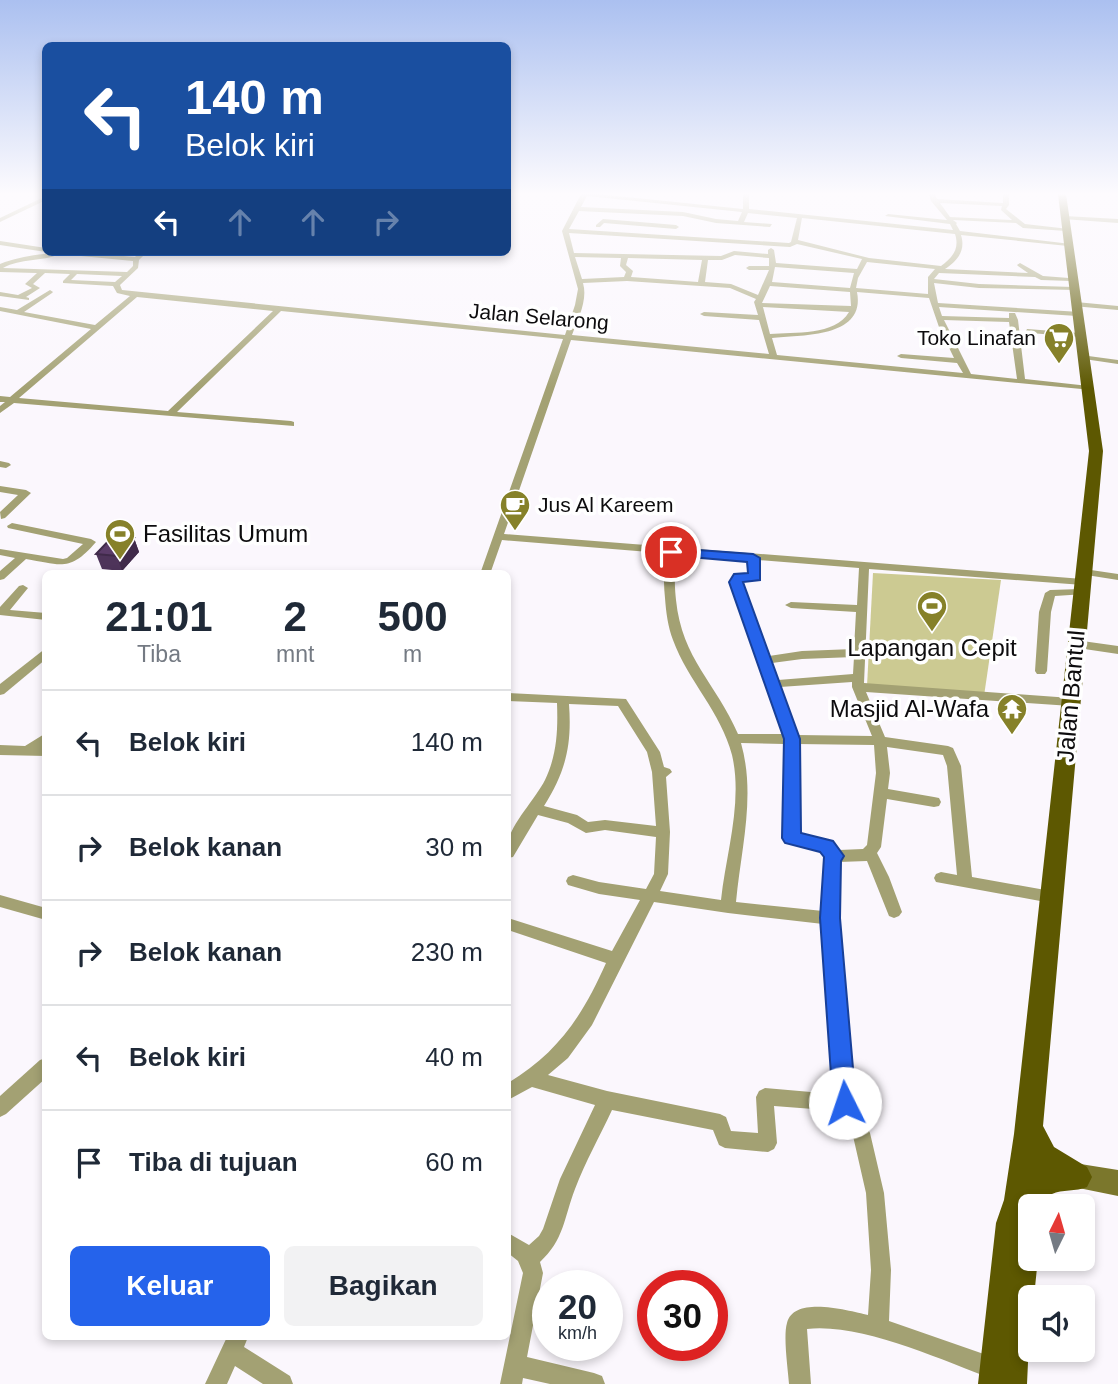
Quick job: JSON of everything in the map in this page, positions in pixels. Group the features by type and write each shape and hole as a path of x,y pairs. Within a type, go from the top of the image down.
{"main road":[{"name":"Jalan Bantul","path":"1020,1194 1096,451 1089,388 1067,259"},
{"path":"1028,1125 1044,1157 1077,1177"},
{"path":"1024,1167 1118,1183"},
{"path":"1027,1194 1049,1178 1077,1177"},
{"name":"Jalan Bantul","path":"1001,1379 1018,1271"}],"street":[{"path":"0,268 16,259 29,259"},
{"path":"55,271 72,259"},
{"path":"76,272 65,282 117,284 138,264 136,259 131,259"},
{"path":"486,570 581,297 572,259"},
{"path":"627,259 623,267 630,271 627,279"},
{"path":"701,284 705,259"},
{"path":"752,259 808,274 809,287"},
{"path":"771,259 770,284 759,302 772,356"},
{"path":"803,268 805,259"},
{"path":"862,259 938,270"},
{"path":"954,259 938,270 930,284 940,318 968,375"},
{"path":"768,336 832,328 850,317 854,310 852,289 856,271 866,260"},
{"path":"749,268 772,265 856,271"},
{"path":"1020,265 1075,297"},
{"path":"880,267 1036,275"},
{"path":"0,268 128,274"},
{"path":"20,297 37,288 28,284 44,271"},
{"path":"578,281 603,275 734,286 759,302 854,310"},
{"path":"999,275 1018,297 1075,297"},
{"path":"117,284 117,290 135,295"},
{"path":"770,284 932,296"},
{"path":"930,284 979,286 1018,297 1075,297 1118,308"},
{"path":"930,284 962,288"},
{"path":"979,286 987,307"},
{"path":"17,313 50,292"},
{"path":"0,295 38,300"},
{"path":"0,410 135,295"},
{"name":"Jalan Selarong","path":"135,295 1089,388"},
{"path":"1009,309 1018,297"},
{"path":"936,305 1009,309"},
{"path":"0,309 97,328"},
{"path":"171,413 279,309"},
{"path":"1009,309 1014,320 1021,381"},
{"path":"704,314 762,318"},
{"path":"940,318 1014,320"},
{"path":"1030,331 1080,335"},
{"path":"901,356 959,361"},
{"path":"1084,357 1118,362"},
{"path":"0,399 291,424"},
{"path":"0,489 26,493 0,516"},
{"path":"0,516 11,518 12,526"},
{"path":"0,535 12,526 82,538 91,542 70,561 0,552"},
{"path":"498,537 1082,582"},
{"path":"696,554 669,568 679,643 722,712 734,738 743,789 728,907"},
{"path":"0,577 23,556"},
{"path":"753,558 755,577 739,577 736,582 774,684 791,739 794,818 792,838 826,846 835,856 858,857 870,853 875,843 883,774 880,741 859,682 864,567"},
{"path":"1041,671 1045,612 1050,593 1082,582 1118,577"},
{"path":"1,612 23,588"},
{"path":"791,605 862,609"},
{"path":"1,612 42,617"},
{"path":"1075,644 1118,650"},
{"path":"765,660 837,652 860,653"},
{"path":"0,691 42,655"},
{"path":"774,684 859,682 1071,702"},
{"path":"511,696 622,702 653,752 662,772 663,832 661,874 616,959 598,1003 577,1038 531,1079 511,1090"},
{"path":"511,848 558,772 563,701"},
{"path":"734,738 880,741 930,746 948,751 954,766 965,880"},
{"path":"30,749 42,740"},
{"path":"0,750 42,750"},
{"path":"880,793 934,802"},
{"path":"536,809 572,819 586,828 605,825 663,832"},
{"path":"870,853 894,912"},
{"path":"835,856 832,859 830,918 845,1103 861,1133 875,1193 881,1270 878,1328"},
{"path":"941,878 965,880 1051,897"},
{"path":"573,881 598,888 728,907 830,918"},
{"path":"0,901 42,913"},
{"path":"511,925 616,959"},
{"path":"0,1108 42,1072"},
{"path":"531,1079 607,1100 720,1123 725,1139 768,1143 765,1097 845,1103"},
{"path":"529,1258 546,1243 551,1234 567,1186 607,1100"},
{"path":"511,1245 529,1258 533,1273 513,1375 594,1384"},
{"path":"800,1384 796,1325 800,1319 813,1315 878,1328 1001,1379"},
{"path":"216,1384 236,1345 282,1384"}],"shaded area":[{"name":"Lapangan Cepit","path":"873,573 1001,580 984,696 867,686"}],"building":[{"path":"114,535 134,538 117,556 96,554"}],"place":[{"name":"Toko Linafan","path":"1059,365"},
{"name":"Jus Al Kareem","path":"515,532"},
{"name":"Fasilitas Umum","path":"120,561"},
{"name":"Lapangan Cepit","path":"932,633"},
{"name":"Masjid Al-Wafa","path":"1012,736"}],"route":[{"path":"671,552 753,558 755,577 739,577 736,582 792,739 792,838 795,841 826,846 835,856 832,859 830,918 839,1002 845,1103"}]}
